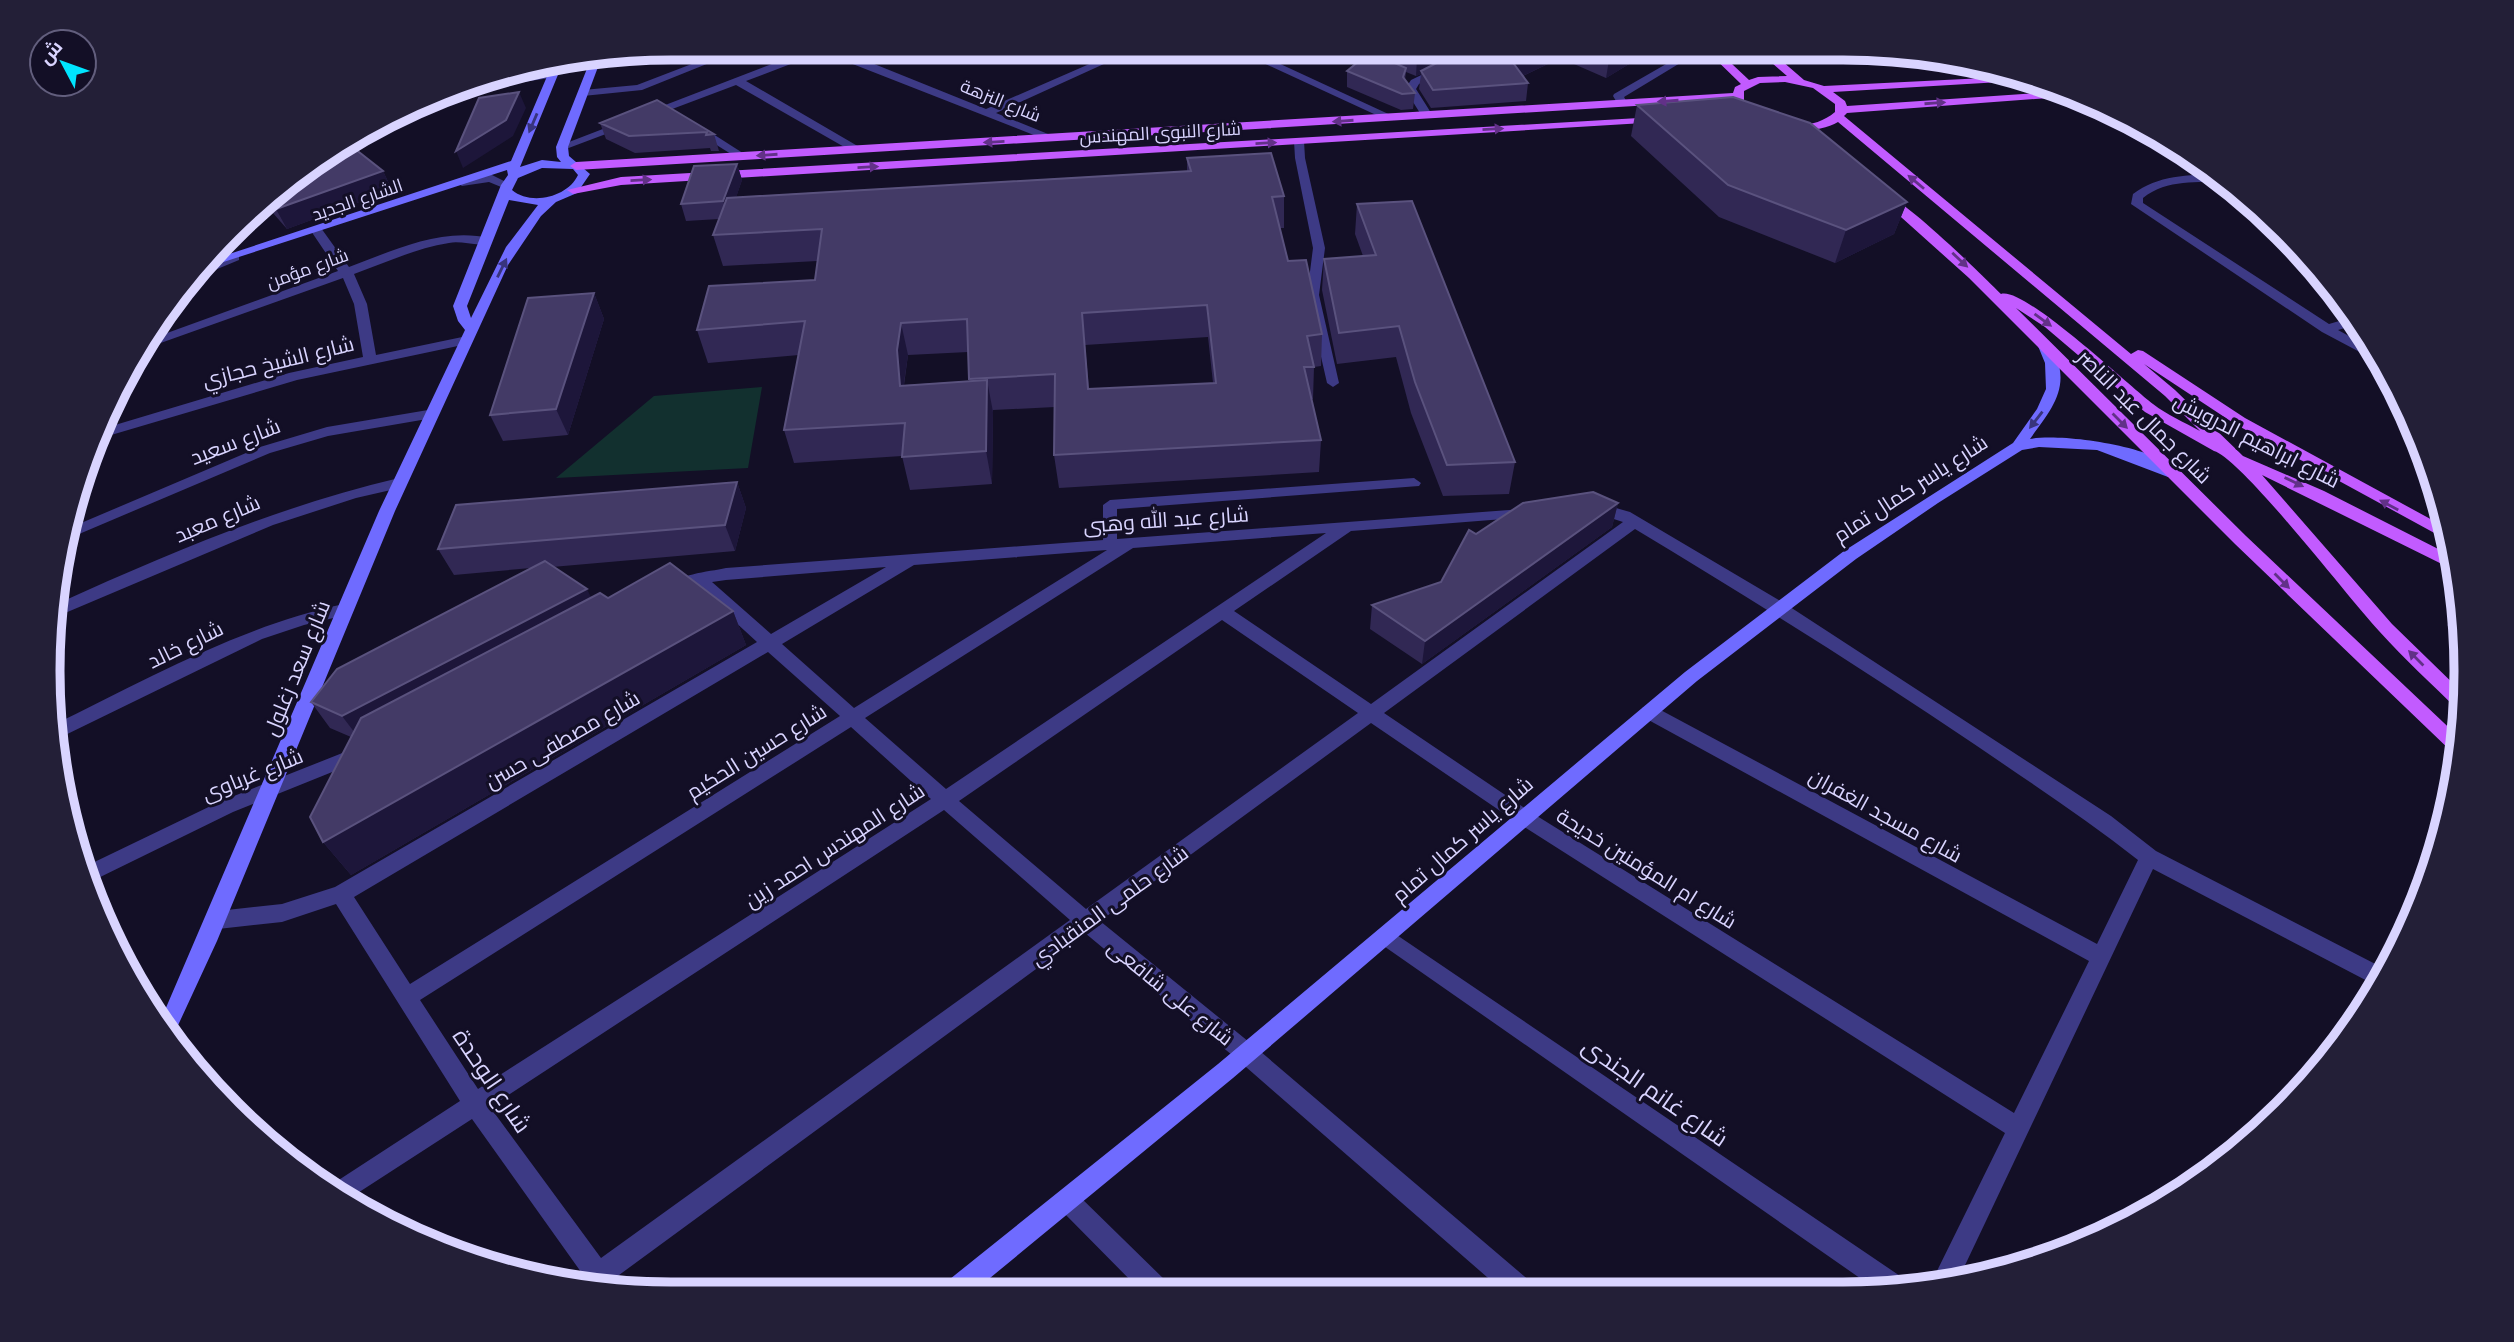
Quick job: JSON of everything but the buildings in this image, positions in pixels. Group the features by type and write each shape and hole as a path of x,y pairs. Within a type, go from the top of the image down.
{"main road":[{"path":"1722,60 1747,84"},
{"path":"1774,60 1799,81"},
{"path":"507,185 509,196 527,201 552,199 580,185 584,174 563,157 562,148 594,65"},
{"path":"469,335 460,306 556,70"},
{"path":"1750,114 1742,108 1736,96 1747,84 1771,79 1799,81 1824,89 2002,80"},
{"name":"شارع جمال عبد الناصر","path":"1824,89 1841,103 1840,113 1969,227 2170,393 2235,457 2386,628 2454,695"},
{"name":"شارع النبوى المهندس","path":"573,165 1736,96"},
{"path":"1736,115 1750,114 1791,126 1820,125 1840,113 2050,96"},
{"name":"شارع النبوى المهندس","path":"573,190 621,181 1668,119"},
{"path":"1299,124 1300,141"},
{"path":"1791,126 1811,141"},
{"path":"842,168 850,150"},
{"path":"793,171 797,153"},
{"name":"الشارع الجديد","path":"216,262 516,163"},
{"path":"507,185 523,170 542,164 573,165"},
{"name":"شارع جمال عبد الناصر","path":"1870,184 1932,234 1985,283 2307,606 2450,740"},
{"name":"شارع سعد زغلول","path":"171,1022 218,920 344,610 428,415 520,230 552,199"},
{"path":"1932,234 1944,225 1969,227"},
{"name":"شارع ابراهيم الدرويش","path":"1985,283 2050,324 2150,409 2235,457 2319,495 2444,559"},
{"name":"شارع ابراهيم الدرويش","path":"2066,307 2240,421 2438,530"},
{"name":"شارع ياسر كمال تمام","path":"967,1282 1246,1053 1522,816 1778,607 1900,519 2018,446 2050,402 2055,389 2055,375 2045,346"},
{"name":"شارع ياسر كمال تمام","path":"2018,446 2056,440 2103,445 2127,452 2172,473"}],"street":[{"path":"562,148 794,60"},
{"name":"شارع النزهة","path":"855,60 1049,138"},
{"path":"987,113 1107,60"},
{"path":"1263,60 1391,118"},
{"path":"1268,62 1272,60"},
{"path":"1365,60 1390,71"},
{"path":"1427,116 1410,92 1415,82 1458,62"},
{"path":"1403,77 1415,82"},
{"path":"738,82 850,150"},
{"path":"666,110 743,157"},
{"path":"462,181 490,178 507,185"},
{"path":"2205,179 2164,182 2144,190 2137,197 2137,204 2327,329 2363,349"},
{"path":"317,231 347,272 365,313 370,360"},
{"name":"شارع مؤمن","path":"156,341 432,242 465,237 486,241"},
{"path":"213,266 237,256"},
{"path":"2327,329 2345,323"},
{"name":"شارع الشيخ حجازي","path":"108,432 228,394 469,335"},
{"name":"شارع سعيد","path":"76,531 265,450 327,432 428,415"},
{"name":"شارع معبد","path":"63,608 259,522 335,498 399,483"},
{"path":"1577,508 1608,509 1634,522 1778,607 1900,685 2104,822 2149,857 2374,974"},
{"name":"شارع عبد الله وهبى","path":"698,579 914,558 1550,510"},
{"name":"شارع حلمى المنقبادي","path":"603,1278 1634,522"},
{"name":"شارع المهندس احمد زين","path":"345,1188 945,800 1346,527"},
{"name":"شارع حسين الحكيم","path":"407,997 1129,543"},
{"name":"شارع مصطفى حسن","path":"218,920 282,913 341,894 914,558"},
{"path":"650,600 698,579"},
{"name":"شارع على شافعى","path":"698,579 1086,922 1246,1053 1512,1282"},
{"name":"شارع خالد","path":"63,729 256,635 302,619 344,610"},
{"name":"شارع ام المؤمنين خديجة","path":"1223,612 1522,816 2018,1128"},
{"name":"شارع مسجد الغفران","path":"1649,712 2101,957"},
{"name":"شارع غرباوى","path":"93,872 226,807 376,745"},
{"path":"1949,1273 2149,857"},
{"name":"شارع الوحدة","path":"341,894 475,1105 593,1277"},
{"name":"شارع غانم الجندى","path":"1385,936 1885,1281"},
{"path":"1068,1201 1149,1282"}],"lane":[{"path":"583,93 639,88 711,60"},
{"path":"1623,104 1618,96 1680,60"},
{"path":"1300,141 1300,158 1319,248 1313,295 1333,383"},
{"path":"1110,544 1110,505 1414,483"}],"green space":[{"path":"762,387 748,468 556,478 654,396"}]}
